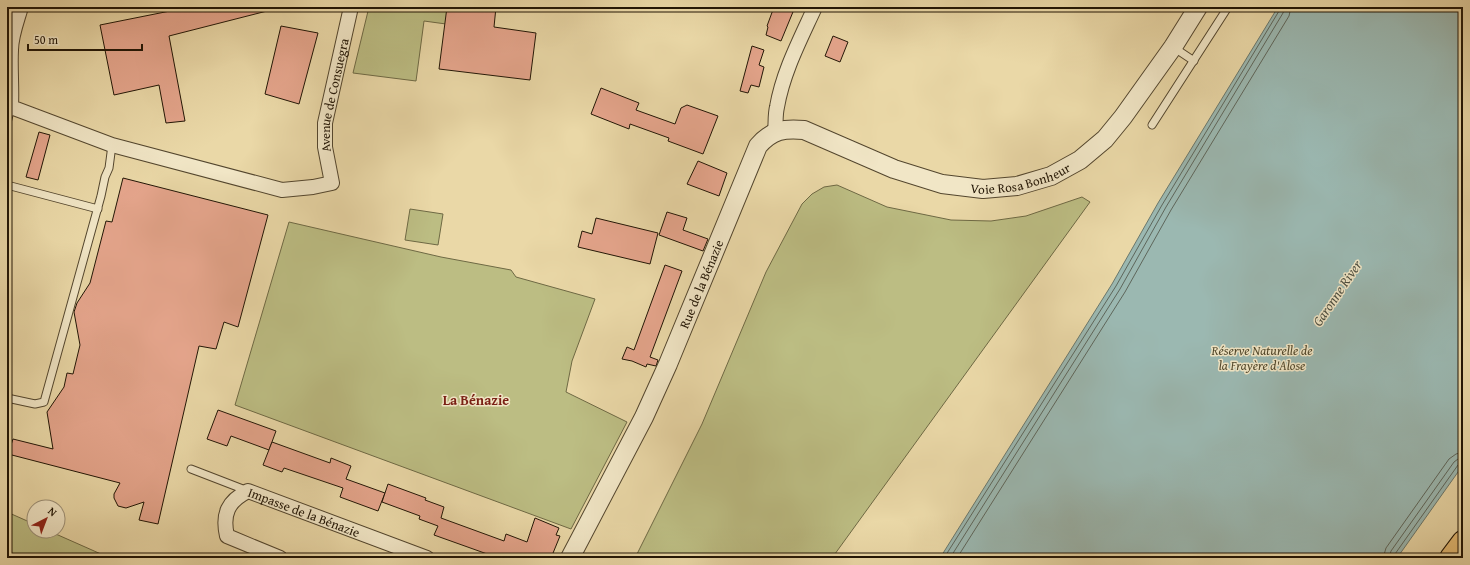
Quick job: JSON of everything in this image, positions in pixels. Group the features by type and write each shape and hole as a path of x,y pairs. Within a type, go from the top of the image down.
{"main road":[{"path":"7,10 17,7"},
{"path":"1451,558 1463,542"}],"street":[{"path":"21,7 13,36 11,50 9,116 112,145"},
{"name":"Avenue de Consuegra","path":"112,145 282,190 313,187 332,183 325,147 324,123 350,7"},
{"path":"775,132 776,108 784,77 790,60 815,7"},
{"name":"Voie Rosa Bonheur","path":"775,132 789,129 804,130 894,168 942,184 984,189 1017,186 1051,176 1080,160 1105,139 1123,117 1173,47 1198,7"},
{"name":"Rue de la Bénazie","path":"570,558 644,417 668,364 758,146 765,138 775,132"},
{"name":"Impasse de la Bénazie","path":"280,558 227,536 225,516 229,507 239,496 248,491 394,553 427,558"}],"lane":[{"path":"1152,125 1228,7"},
{"path":"1173,47 1194,61"},
{"path":"7,398 35,404 44,402 98,209 105,177 109,168 112,145"},
{"path":"7,185 98,209"},
{"path":"191,469 248,491"}],"green space":[{"path":"369,7 448,7 446,24 424,21 416,81 353,73"},
{"path":"837,185 887,207 951,220 991,221 1026,216 1082,197 1090,202 832,558 635,558 702,424 766,272 802,204 812,194 824,187"},
{"path":"410,209 443,214 438,245 405,240"},
{"path":"289,222 441,257 511,270 516,277 595,299 572,361 566,392 627,422 571,529 235,405"},
{"path":"7,512 26,520 26,539 66,539 110,558 7,558"}],"water":[{"name":"Réserve Naturelle de la Frayère d'Alose","path":"1278,7 1463,7 1463,465 1397,558 940,558 1112,284 1158,203"}],"building":[{"path":"175,7 267,7 267,11 169,36 185,121 166,123 159,85 114,95 100,25 175,10"},
{"path":"447,7 496,7 494,27 536,33 530,80 439,69"},
{"path":"774,7 795,7 781,41 766,35 767,26"},
{"path":"281,26 318,33 299,104 265,94"},
{"path":"833,36 848,42 840,62 825,56"},
{"path":"752,46 764,50 759,65 764,67 759,87 751,85 748,93 740,91"},
{"path":"601,88 639,103 636,110 675,124 681,108 687,105 718,116 703,154 668,141 669,138 630,124 629,129 591,114"},
{"path":"39,132 50,135 38,180 26,177"},
{"path":"698,161 727,173 719,196 687,184"},
{"path":"123,178 268,215 238,327 224,322 216,349 199,346 158,524 139,520 144,502 126,508 118,506 114,498 114,494 120,483 8,454 13,439 53,449 47,412 64,387 67,373 73,374 80,345 74,312 77,303 90,283 106,221 112,222"},
{"path":"667,212 687,218 683,230 708,239 703,251 659,235"},
{"path":"596,218 658,233 650,264 578,247 582,231 592,234"},
{"path":"665,265 682,271 650,357 658,360 656,366 647,364 646,367 632,361 622,359 627,347 634,350"},
{"path":"218,410 276,431 269,450 231,436 227,446 207,439"},
{"path":"272,442 330,463 331,458 351,466 346,479 385,493 378,511 340,497 343,488 284,468 282,472 263,465"},
{"path":"388,484 426,498 425,500 444,507 441,518 504,541 506,534 527,542 535,518 559,528 556,535 560,536 551,558 489,558 490,555 434,535 438,526 419,519 420,516 382,502"}],"district":[{"name":"La Bénazie","path":"476,400"}],"water label":[{"name":"Garonne River","path":"1337,293"}]}
